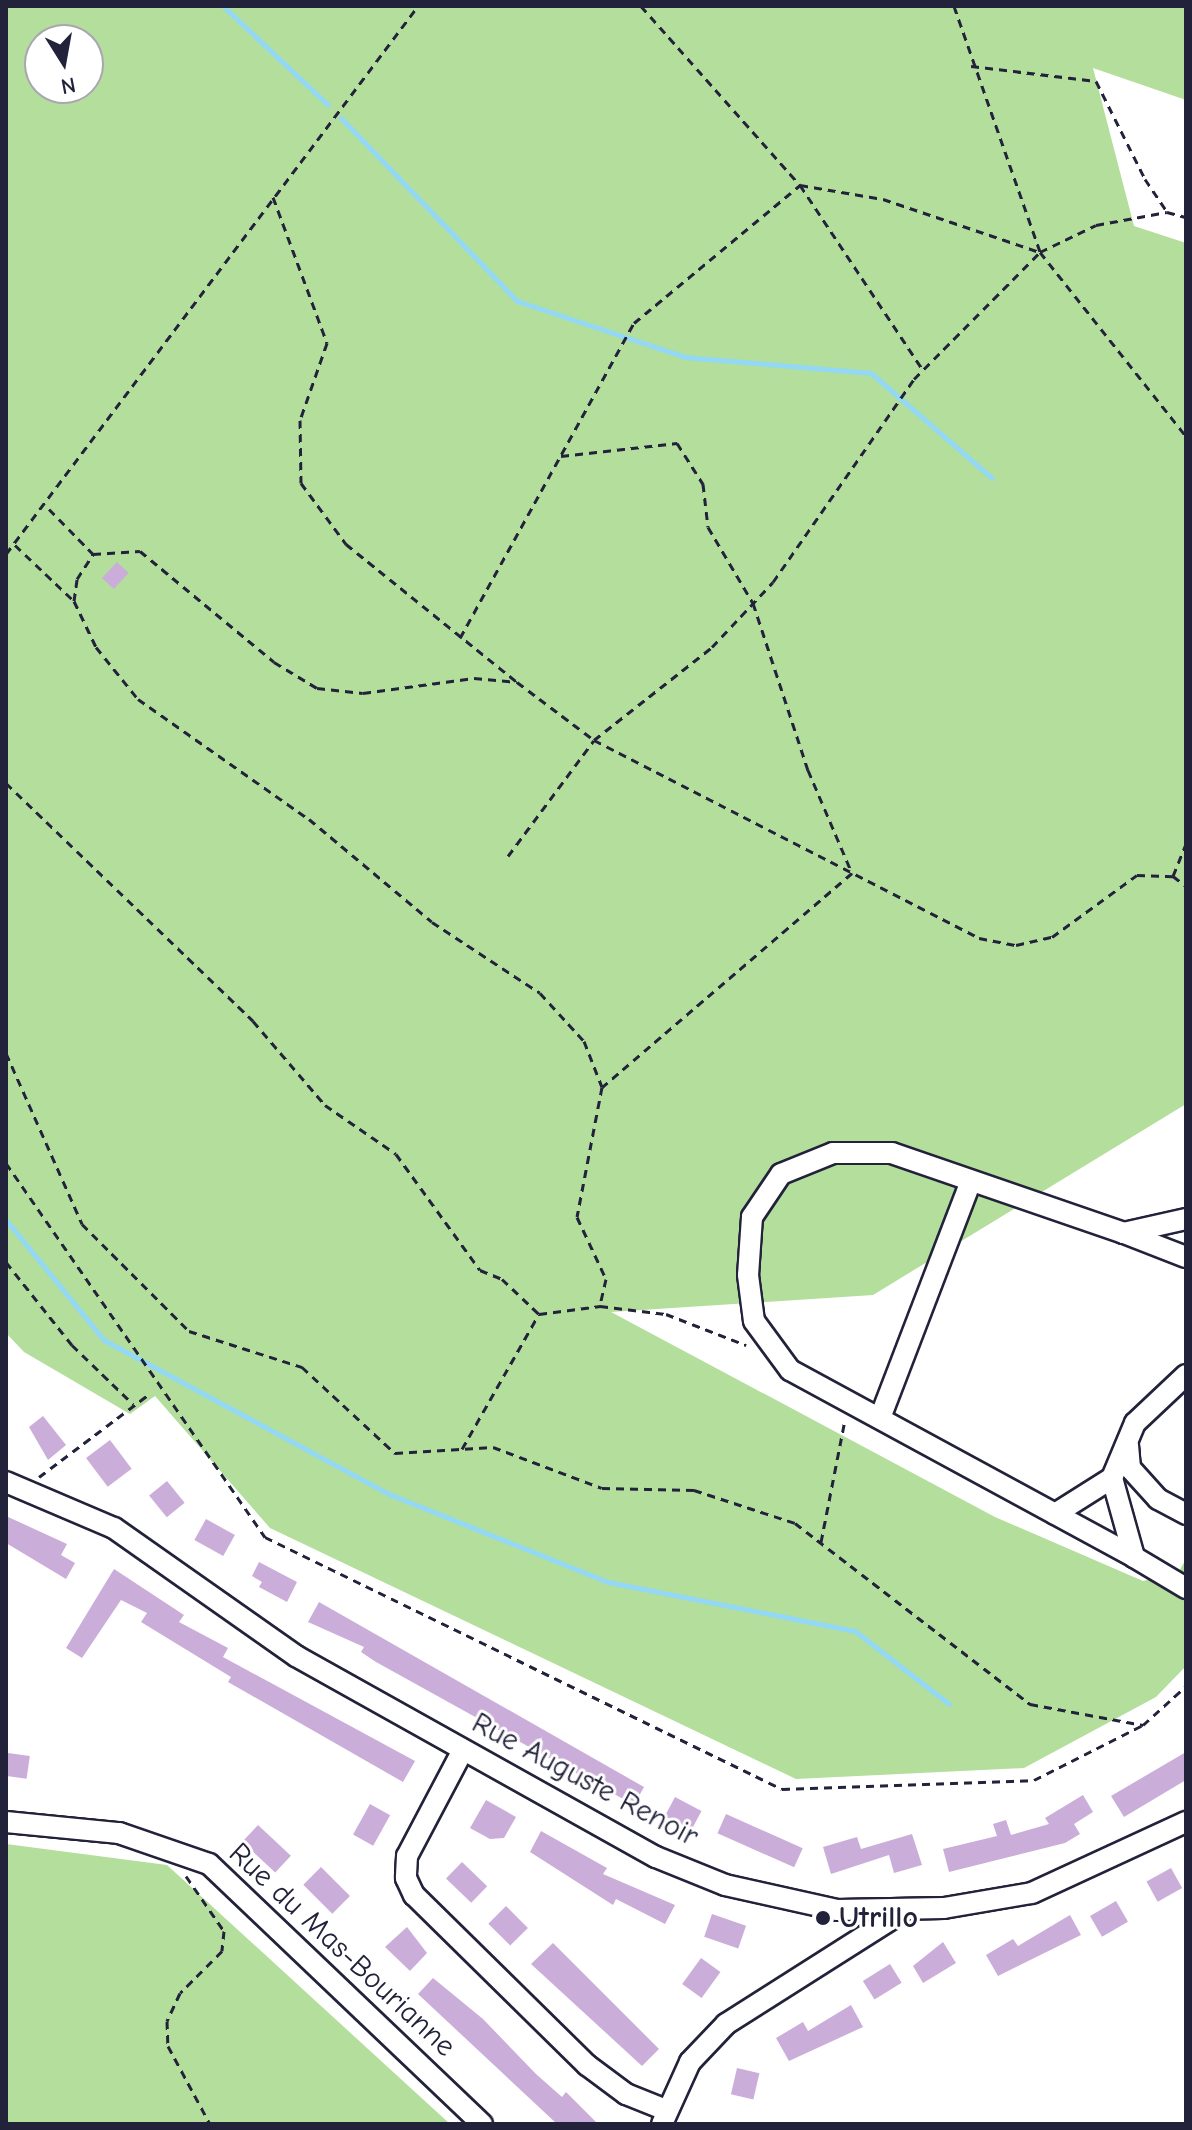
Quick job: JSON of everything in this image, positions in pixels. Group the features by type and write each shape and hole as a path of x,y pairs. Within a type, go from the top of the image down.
{"street":[{"path":"1186,1257 892,1153 833,1153 781,1174 752,1217 748,1275 754,1321 790,1370 1186,1588"},
{"path":"880,1418 971,1181"},
{"path":"1124,1233 1186,1219"},
{"path":"1055,1514 1112,1478 1135,1423 1186,1375"},
{"path":"1128,1441 1130,1468 1158,1499 1186,1514"},
{"path":"1112,1478 1134,1557"},
{"name":"Rue Auguste Renoir","path":"15,1486 114,1528 296,1656 656,1857 725,1885 837,1910 907,1909 1032,1893 1186,1822"},
{"path":"463,1750 407,1856 406,1878 414,1895 587,2065 664,2117 690,2062 726,2024 907,1909"},
{"name":"Rue du Mas-Bourianne","path":"6,1822 119,1833 178,1850 233,1881 482,2124"}],"path":[{"path":"6,554 272,196 418,6"},
{"path":"641,6 800,185 923,370"},
{"path":"954,6 971,66 1040,252 1186,436"},
{"path":"971,66 1096,81 1167,212"},
{"path":"460,638 634,323 800,185 883,199 1040,252"},
{"path":"272,196 327,343 300,420 301,483 346,544 517,682 594,740 979,938 1016,945 1052,937 1137,875 1173,876 1186,886"},
{"path":"508,856 594,740 712,647 753,603 923,370 1040,252 1096,225 1167,212 1186,217"},
{"path":"561,456 677,443 703,484 708,527 753,603 808,770 852,873"},
{"path":"49,509 93,554 140,551 274,662 317,688 363,693 474,678 517,682"},
{"path":"15,545 74,601 96,647 138,699 309,819 432,922 540,993 584,1041 602,1087 577,1217 606,1279 600,1306"},
{"path":"74,601 77,579 93,554"},
{"path":"6,783 253,1021 325,1105 396,1154 480,1270 502,1279 539,1314"},
{"path":"1173,876 1186,844"},
{"path":"602,1087 852,873"},
{"path":"6,1053 82,1224 189,1331 302,1367 395,1453 493,1447 602,1488 694,1490 795,1523 1030,1704 1143,1725"},
{"path":"6,1163 265,1537 782,1789 1034,1780 1143,1725 1186,1686"},
{"path":"6,1262 72,1345 133,1404"},
{"path":"539,1314 600,1306 666,1314 754,1348"},
{"path":"462,1449 539,1314"},
{"path":"15,1486 149,1394"},
{"path":"821,1542 849,1402"},
{"path":"178,1850 183,1872 224,1931 222,1951 180,1993 167,2021 168,2046 210,2124"}],"green space":[{"path":"6,6 1186,6 1186,100 1093,68 1134,226 1186,243 1186,1104 873,1295 611,1312 995,1517 1143,1581 1178,1573 1186,1559 1186,1666 1156,1697 1024,1768 796,1779 270,1528 155,1396 130,1414 24,1352 6,1333"},
{"path":"6,1844 167,1865 450,2124 6,2124"}],"building":[{"path":"117,562 129,573 114,589 102,578"},
{"path":"43,1416 66,1445 48,1460 29,1427"},
{"path":"110,1440 132,1469 108,1487 86,1458"},
{"path":"167,1481 185,1503 167,1517 149,1495"},
{"path":"6,1516 67,1544 61,1555 75,1563 66,1579 6,1543"},
{"path":"206,1519 235,1535 223,1556 194,1540"},
{"path":"259,1562 297,1582 287,1602 259,1587 262,1582 252,1576"},
{"path":"114,1569 184,1615 179,1622 228,1648 223,1657 415,1761 403,1782 228,1682 231,1677 141,1622 147,1613 121,1600 82,1658 66,1648"},
{"path":"319,1602 644,1787 634,1805 376,1662 361,1652 364,1647 308,1622"},
{"path":"1186,1752 1186,1780 1124,1817 1111,1796"},
{"path":"8,1753 30,1756 27,1779 6,1776"},
{"path":"1083,1795 1093,1812 1074,1824 1080,1834 1065,1843 949,1872 943,1849 997,1836 993,1824 1006,1820 1011,1835 1049,1824 1045,1818"},
{"path":"675,1797 701,1811 691,1831 665,1816"},
{"path":"486,1800 516,1817 504,1838 490,1839 470,1828"},
{"path":"370,1804 390,1815 373,1846 353,1835"},
{"path":"726,1814 803,1848 794,1867 717,1833"},
{"path":"258,1825 291,1856 275,1873 242,1842"},
{"path":"541,1831 607,1868 603,1874 675,1905 665,1924 616,1899 613,1905 530,1852"},
{"path":"912,1834 922,1865 894,1873 889,1855 831,1874 823,1847 857,1837 861,1849"},
{"path":"462,1862 487,1886 471,1903 446,1879"},
{"path":"321,1867 350,1896 332,1914 303,1885"},
{"path":"1171,1868 1182,1888 1158,1902 1147,1882"},
{"path":"1116,1901 1128,1922 1102,1937 1090,1916"},
{"path":"506,1906 528,1928 510,1946 488,1924"},
{"path":"712,1914 746,1926 738,1948 704,1937"},
{"path":"1070,1915 1081,1935 998,1976 986,1955 1013,1939 1018,1946"},
{"path":"407,1927 427,1953 410,1971 385,1947"},
{"path":"943,1942 956,1963 923,1983 913,1966"},
{"path":"553,1943 659,2049 642,2066 531,1964"},
{"path":"701,1958 720,1972 702,1998 682,1984"},
{"path":"890,1964 902,1983 875,2000 863,1981"},
{"path":"433,1978 483,2019 536,2074 562,2097 566,2092 598,2124 557,2124 418,1994"},
{"path":"851,2005 863,2027 789,2061 776,2038 803,2022 808,2031"},
{"path":"737,2068 759,2073 753,2099 731,2094"}],"waterway":[{"path":"223,6 328,105"},
{"path":"341,118 517,301 685,357 871,373 992,478"},
{"path":"6,1220 104,1340 389,1494 608,1582 855,1631 949,1704"}],"place":[{"name":"Utrillo","path":"823,1918"}]}
